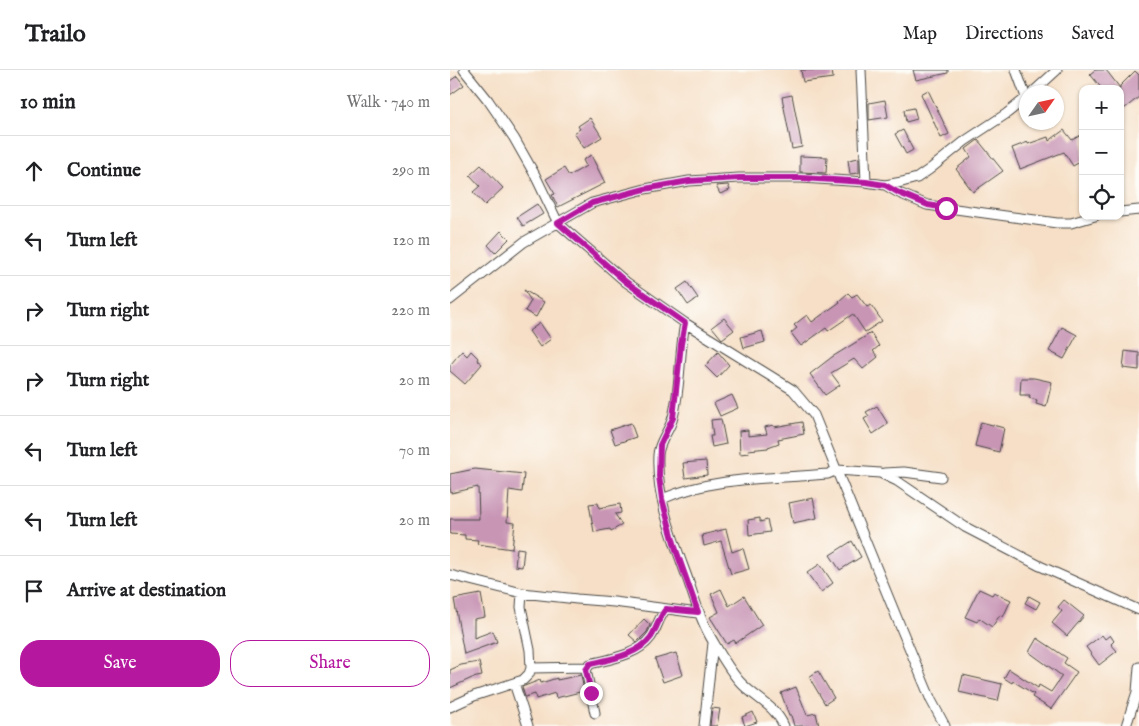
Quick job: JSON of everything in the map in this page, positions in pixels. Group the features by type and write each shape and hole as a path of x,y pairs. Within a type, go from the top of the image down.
{"street":[{"path":"464,70 488,100 514,138 535,175 558,223 626,282 685,323 794,390 814,415 905,637 945,726"},
{"path":"861,70 866,182"},
{"path":"1016,70 1022,85"},
{"path":"1040,85 1057,70"},
{"path":"885,185 917,178 965,140 1006,114 1019,103"},
{"path":"450,300 524,242 592,203 645,189 689,181 783,178 866,182 885,185 906,197 928,205 1057,223 1071,223 1081,220"},
{"path":"1124,212 1139,210"},
{"path":"685,323 673,418 660,445 659,476 662,499 676,550 698,612 713,643 740,683 778,713 784,726"},
{"path":"662,499 709,484 751,478 828,474 837,470 880,473 904,472 941,477"},
{"path":"880,473 897,481 965,527 1040,566 1139,610"},
{"path":"450,575 522,592 698,612"},
{"path":"450,707 474,696 524,680 529,674 531,668 530,650 521,607 522,592"},
{"path":"531,668 587,667 590,664 631,652 641,647 650,638 666,609"},
{"path":"704,726 713,643"},
{"path":"587,667 595,713"},
{"path":"1126,726 1136,692 1139,667"},
{"path":"514,683 528,726"}],"building":[{"path":"801,70 832,70 833,78 803,82"},
{"path":"913,70 948,70 948,73 916,80"},
{"path":"1095,70 1106,70 1118,85 1099,85 1090,74"},
{"path":"1135,71 1139,75 1139,97 1124,109 1124,85 1121,85"},
{"path":"457,76 464,85 450,95 450,81"},
{"path":"928,90 949,134 941,138 921,94"},
{"path":"792,95 802,147 792,149 782,97"},
{"path":"885,100 888,117 869,120 869,103"},
{"path":"914,108 917,119 906,122 904,110"},
{"path":"590,118 602,137 584,148 574,133 580,129 578,126"},
{"path":"903,130 913,150 906,154 895,134"},
{"path":"1064,130 1072,140 1079,136 1079,162 1073,166 1064,152 1020,169 1012,148 1048,137 1049,141"},
{"path":"978,140 1003,171 973,192 956,169 971,157 966,149"},
{"path":"591,155 605,183 558,207 552,195 555,194 546,179 564,168 569,176 586,166 583,160"},
{"path":"800,156 827,157 826,173 800,172"},
{"path":"859,158 859,173 850,174 848,160"},
{"path":"481,165 503,188 485,205 473,192 480,186 470,175"},
{"path":"728,185 730,190 720,194 716,186"},
{"path":"537,204 543,214 523,226 517,217"},
{"path":"501,231 509,239 495,253 488,245"},
{"path":"687,282 698,298 688,305 677,289"},
{"path":"524,290 544,302 536,317 525,311 531,301"},
{"path":"848,293 852,297 857,294 867,307 871,305 882,321 865,332 853,314 828,331 826,328 801,346 791,333 797,328 794,325 807,315 812,322 840,302"},
{"path":"724,318 734,330 722,339 712,327"},
{"path":"540,323 551,339 540,347 529,331"},
{"path":"1062,327 1077,335 1064,359 1049,351"},
{"path":"762,331 765,342 744,348 741,337"},
{"path":"871,333 879,346 873,351 878,357 863,369 854,359 831,373 840,385 825,395 810,374 832,357"},
{"path":"462,351 467,356 471,351 482,364 465,384 450,371 450,365"},
{"path":"1125,351 1139,353 1139,370 1123,368"},
{"path":"718,352 729,365 717,378 705,366"},
{"path":"1021,378 1034,378 1052,382 1046,407 1036,404 1037,400 1029,398 1030,395 1020,395"},
{"path":"732,395 738,408 720,416 714,403"},
{"path":"877,406 888,424 873,434 864,419 869,416 866,412"},
{"path":"721,419 726,444 712,447 710,436 713,436 711,420"},
{"path":"802,422 804,434 778,439 779,443 768,448 748,450 749,453 740,454 739,431 748,430 748,436 767,434 765,427"},
{"path":"981,422 1004,428 999,452 975,446"},
{"path":"631,423 636,437 615,444 610,430"},
{"path":"706,461 707,475 685,478 683,463"},
{"path":"475,469 524,474 522,492 509,490 507,522 515,523 512,549 477,544 478,540 465,539 465,535 450,534 450,519 479,519 478,487 451,493 450,487 450,474"},
{"path":"813,498 817,518 793,523 789,503"},
{"path":"598,503 599,508 620,504 621,513 615,514 622,525 611,531 610,529 594,532 589,504"},
{"path":"760,518 760,522 767,520 770,532 749,535 748,520"},
{"path":"726,529 732,552 743,548 749,569 731,574 721,541 704,546 702,535"},
{"path":"852,541 861,557 840,570 830,555"},
{"path":"517,548 524,549 522,567 515,566"},
{"path":"820,564 833,583 821,592 807,573"},
{"path":"721,589 729,606 744,596 762,625 736,643 734,640 727,644 710,617 719,612 711,594"},
{"path":"979,589 992,595 994,592 1011,600 1003,617 1000,615 992,627 979,618 977,622 965,617"},
{"path":"481,594 485,617 474,619 474,638 493,631 497,642 464,654 454,599"},
{"path":"1029,596 1040,602 1036,609 1025,603"},
{"path":"1064,600 1084,616 1067,636 1052,623 1062,611 1058,607"},
{"path":"644,619 650,625 647,632 637,642 629,635"},
{"path":"1102,635 1105,639 1110,635 1114,641 1111,644 1117,651 1099,665 1086,647"},
{"path":"1037,638 1067,658 1064,663 1077,672 1051,709 1032,697 1034,694 1013,681 1012,683 1004,678 1009,669 1038,688 1039,685 1051,692 1062,676 1029,652"},
{"path":"676,653 683,675 663,682 655,659"},
{"path":"479,662 482,676 472,678 450,688 450,670 461,665"},
{"path":"818,671 834,698 825,704 809,677"},
{"path":"581,675 584,691 556,698 555,693 536,699 535,694 525,697 522,687 540,680 541,683 557,678 557,680"},
{"path":"963,675 1002,684 998,701 959,692"},
{"path":"796,687 807,715 816,713 819,726 794,726 781,693"},
{"path":"712,708 720,709 717,726 710,726"},
{"path":"753,712 757,722 745,726 742,717"}],"route":[{"path":"591,693 586,670 590,664 631,652 641,647 650,638 666,609 698,612 676,550 662,499 658,456 660,445 673,418 685,323 626,282 558,223 592,203 645,189 689,181 739,178 801,178 866,182 885,185 913,200 946,208"}]}
